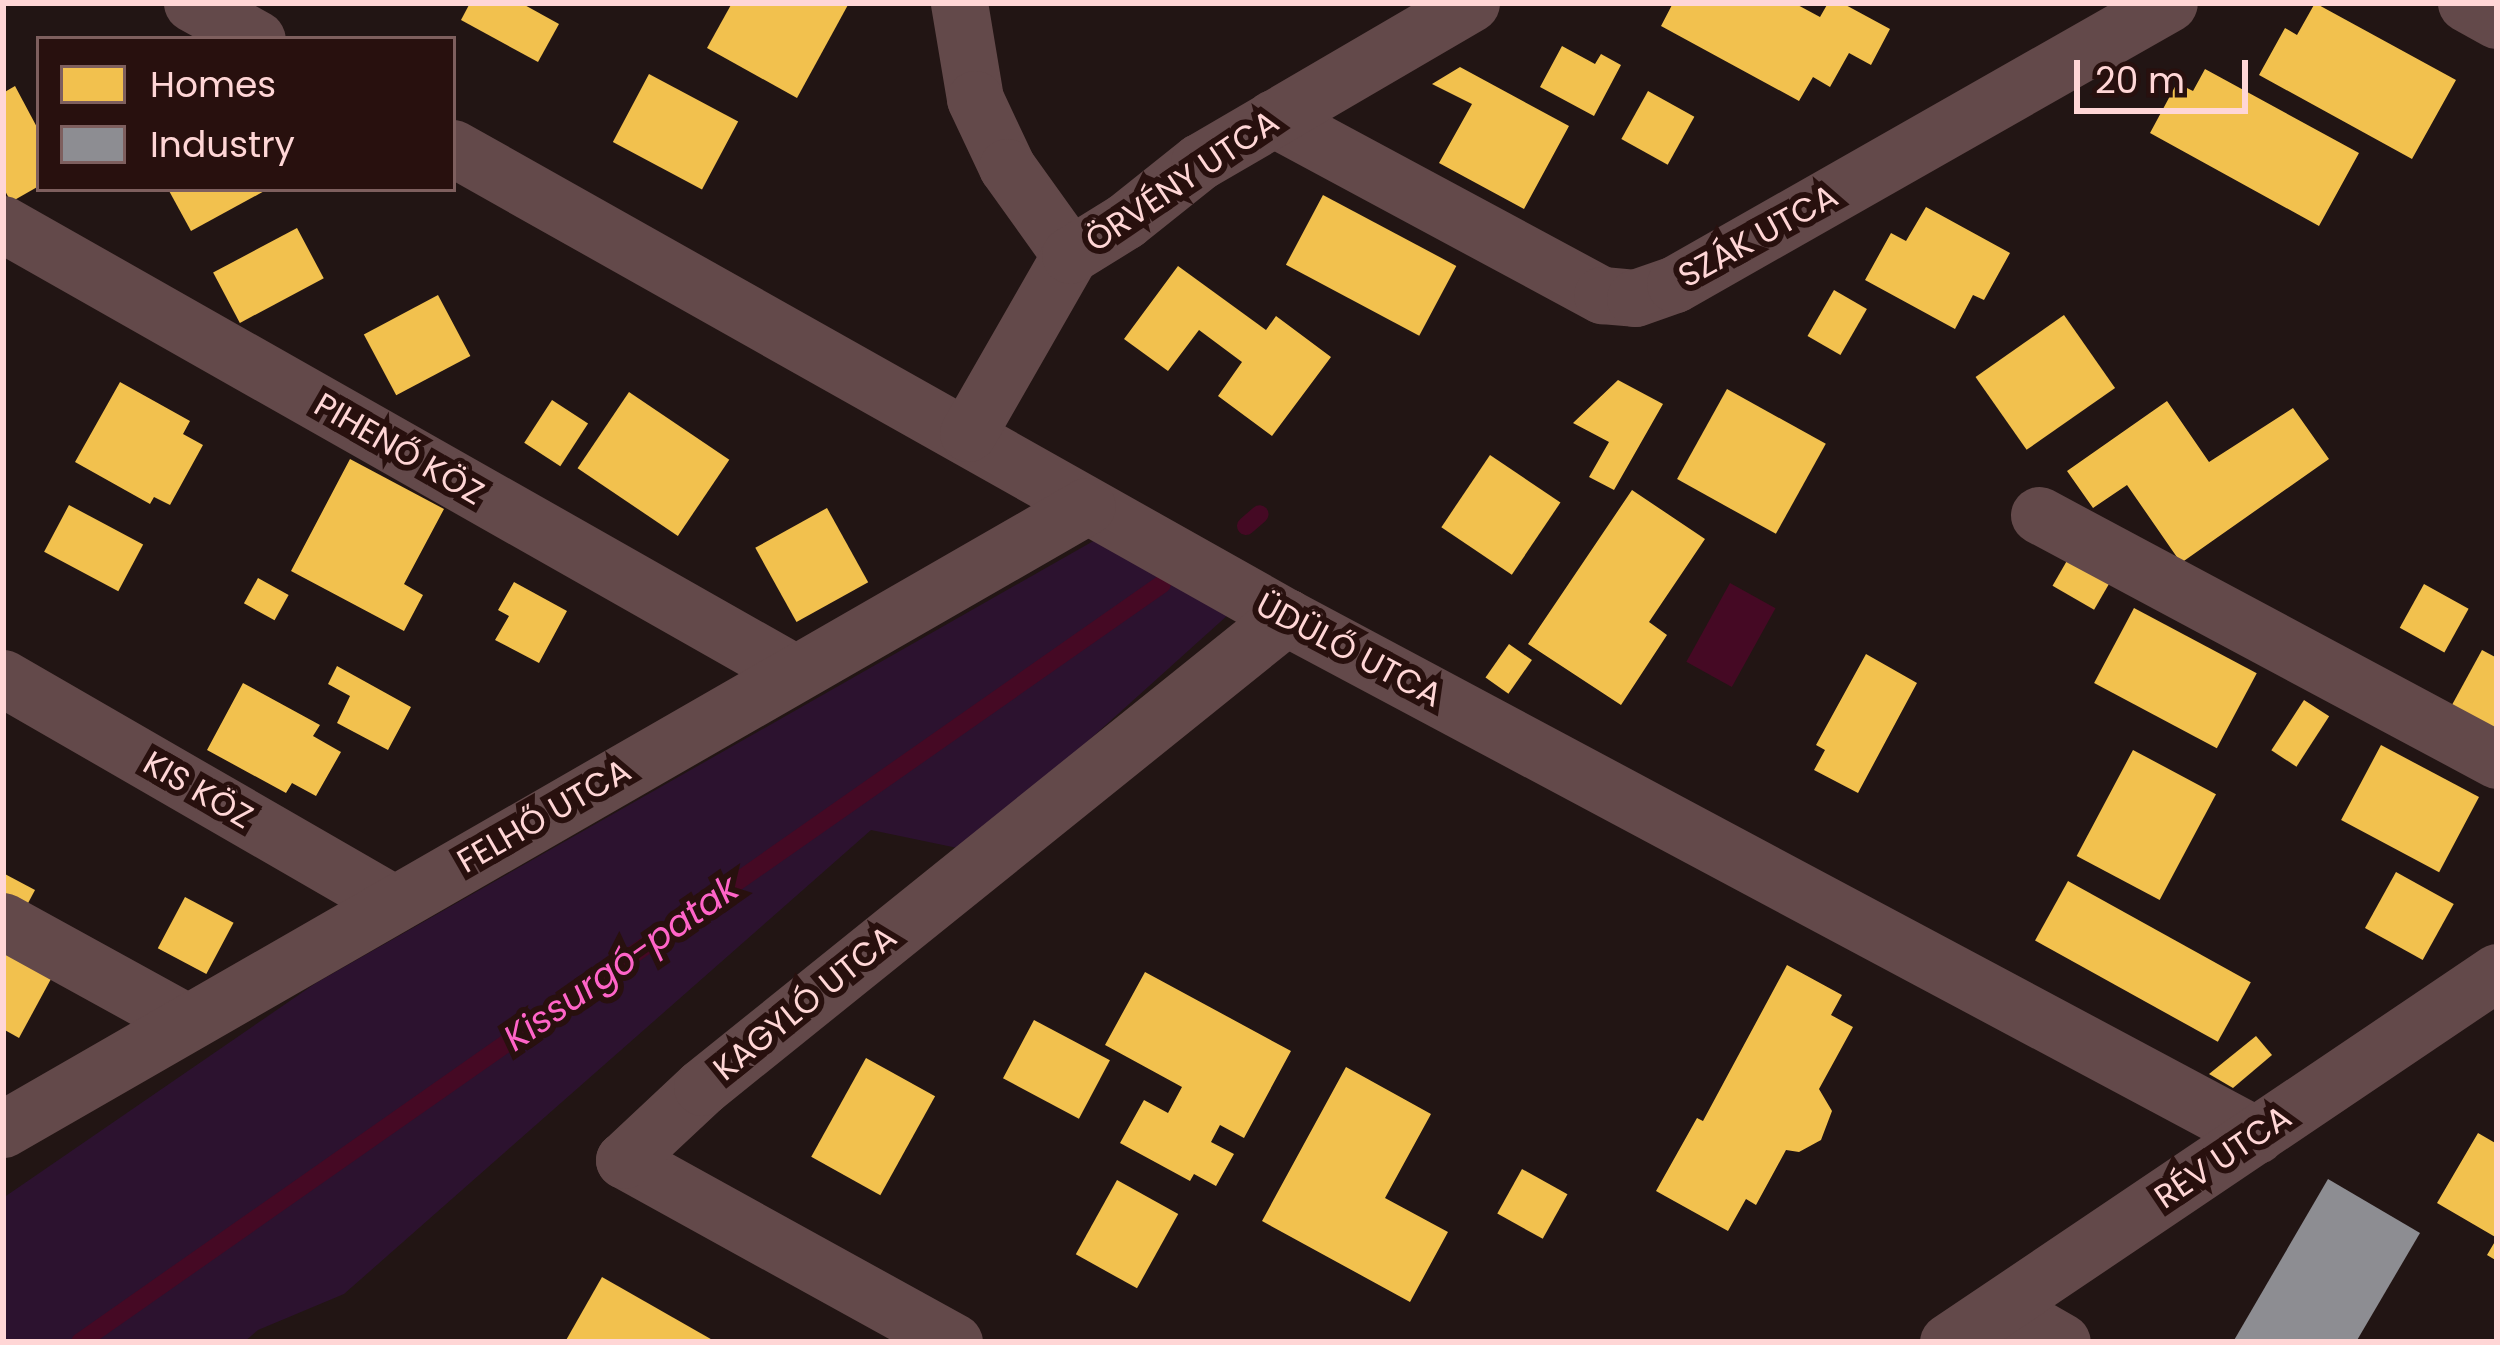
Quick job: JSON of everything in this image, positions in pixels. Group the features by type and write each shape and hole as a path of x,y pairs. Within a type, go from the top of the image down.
{"street":[{"path":"192,3 252,36"},
{"path":"959,3 975,99 1007,167 1070,255"},
{"name":"ÖRVÉNY UTCA","path":"968,433 1070,255 1125,221 1198,162 1471,3"},
{"name":"SZÁK UTCA","path":"1273,118 1602,295 1635,298 1676,284 2168,3"},
{"path":"2466,3 2497,20"},
{"name":"ÜDÜLŐ UTCA","path":"456,150 968,433 1286,617 2256,1135"},
{"name":"PIHENŐ KÖZ","path":"3,224 794,673"},
{"name":"FELHŐ UTCA","path":"18,1101 185,1021 1088,506"},
{"path":"2038,515 2497,760"},
{"name":"KAGYLÓ UTCA","path":"953,1342 624,1160 702,1088 1286,617"},
{"name":"KIS KÖZ","path":"3,678 393,903"},
{"path":"3,921 185,1021"},
{"name":"RÉV UTCA","path":"1948,1342 2497,972"},
{"path":"2001,1307 2062,1342"}],"shaded area":[{"path":"1118,527 1239,605 967,850 871,830 344,1294 258,1330 244,1342 3,1342 3,1198 316,983"},
{"path":"1730,583 1775,608 1732,687 1686,662"}],"building: Homes":[{"path":"470,3 521,3 559,24 538,62 461,20"},
{"path":"732,3 849,3 797,98 707,48"},
{"path":"1673,3 1794,3 1820,17 1828,3 1842,3 1890,29 1871,65 1849,53 1830,87 1813,77 1799,101 1661,26"},
{"path":"2315,3 2456,80 2412,159 2259,75 2285,28 2297,35"},
{"path":"1562,46 1595,64 1601,54 1621,65 1594,116 1540,87"},
{"path":"1460,67 1569,126 1524,209 1439,163 1472,104 1432,84"},
{"path":"2205,69 2359,153 2319,226 2150,133 2177,83 2193,91"},
{"path":"649,74 738,121 702,189 613,142"},
{"path":"15,86 36,125 36,188 11,202 3,187 3,93"},
{"path":"1648,91 1694,117 1668,165 1621,139"},
{"path":"170,192 262,192 191,231"},
{"path":"1323,195 1456,266 1419,336 1286,265"},
{"path":"1926,207 2010,253 1984,300 1973,295 1955,329 1865,280 1891,233 1906,241"},
{"path":"297,228 324,278 240,323 213,273"},
{"path":"1178,266 1266,330 1276,316 1331,357 1272,436 1218,396 1242,362 1199,330 1168,371 1124,339"},
{"path":"1834,290 1867,309 1840,355 1808,336"},
{"path":"438,295 470,356 396,395 364,334"},
{"path":"2064,315 2115,388 2027,450 1976,377"},
{"path":"1618,380 1663,404 1614,490 1589,477 1609,442 1573,423"},
{"path":"120,382 190,421 183,434 203,445 170,505 154,497 150,504 75,462"},
{"path":"1727,389 1826,444 1776,534 1677,479"},
{"path":"629,392 729,460 678,536 578,468"},
{"path":"552,400 588,423 560,466 524,443"},
{"path":"2167,401 2209,462 2293,408 2329,459 2181,563 2127,485 2093,508 2067,471"},
{"path":"1490,455 1560,503 1512,575 1441,527"},
{"path":"350,459 444,509 404,584 423,595 404,631 291,571"},
{"path":"1632,490 1705,539 1649,622 1667,635 1621,705 1528,644"},
{"path":"69,505 143,544 118,591 44,552"},
{"path":"827,508 868,582 796,622 755,548"},
{"path":"2072,552 2114,576 2094,610 2052,586"},
{"path":"258,578 289,595 275,620 244,603"},
{"path":"514,582 567,611 539,663 495,640 509,616 498,610"},
{"path":"2424,584 2469,609 2444,652 2400,628"},
{"path":"2134,608 2257,673 2217,748 2094,683"},
{"path":"1509,644 1532,660 1508,694 1485,678"},
{"path":"2482,650 2497,658 2497,741 2447,714"},
{"path":"1866,654 1917,683 1858,793 1814,770 1825,750 1816,745"},
{"path":"337,666 411,707 388,750 337,723 350,696 328,684"},
{"path":"243,683 320,725 313,736 341,752 316,796 292,783 286,793 207,750"},
{"path":"2304,700 2329,716 2296,767 2271,750"},
{"path":"2381,745 2479,797 2439,872 2341,820"},
{"path":"2133,750 2216,794 2160,900 2077,856"},
{"path":"2396,872 2454,904 2423,960 2365,928"},
{"path":"3,873 35,890 18,922 3,913"},
{"path":"2068,881 2251,982 2218,1042 2035,940"},
{"path":"185,897 234,923 206,974 158,948"},
{"path":"3,936 58,966 19,1038 3,1029"},
{"path":"1787,965 1842,995 1831,1015 1853,1027 1819,1089 1832,1111 1821,1140 1799,1152 1786,1150 1756,1205 1746,1199 1728,1231 1656,1191 1697,1118 1703,1121"},
{"path":"1145,972 1291,1051 1244,1138 1220,1125 1211,1142 1234,1154 1216,1186 1194,1174 1190,1181 1120,1143 1144,1100 1168,1113 1182,1087 1105,1045"},
{"path":"1034,1020 1110,1060 1079,1119 1003,1078"},
{"path":"2256,1036 2272,1055 2233,1088 2209,1074"},
{"path":"866,1058 935,1096 880,1195 811,1157"},
{"path":"1346,1067 1431,1114 1385,1198 1448,1232 1410,1302 1262,1221"},
{"path":"2478,1133 2497,1144 2497,1238 2437,1203"},
{"path":"1522,1169 1567,1194 1543,1239 1497,1214"},
{"path":"1117,1180 1178,1214 1137,1288 1076,1254"},
{"path":"2497,1238 2497,1261 2487,1255"},
{"path":"602,1277 716,1342 565,1342"}],"building: Industry":[{"path":"2328,1179 2420,1233 2356,1342 2233,1342"}],"waterway":[{"path":"1246,526 1260,514"},
{"name":"Kissurgó-patak","path":"80,1342 1162,584"}]}
